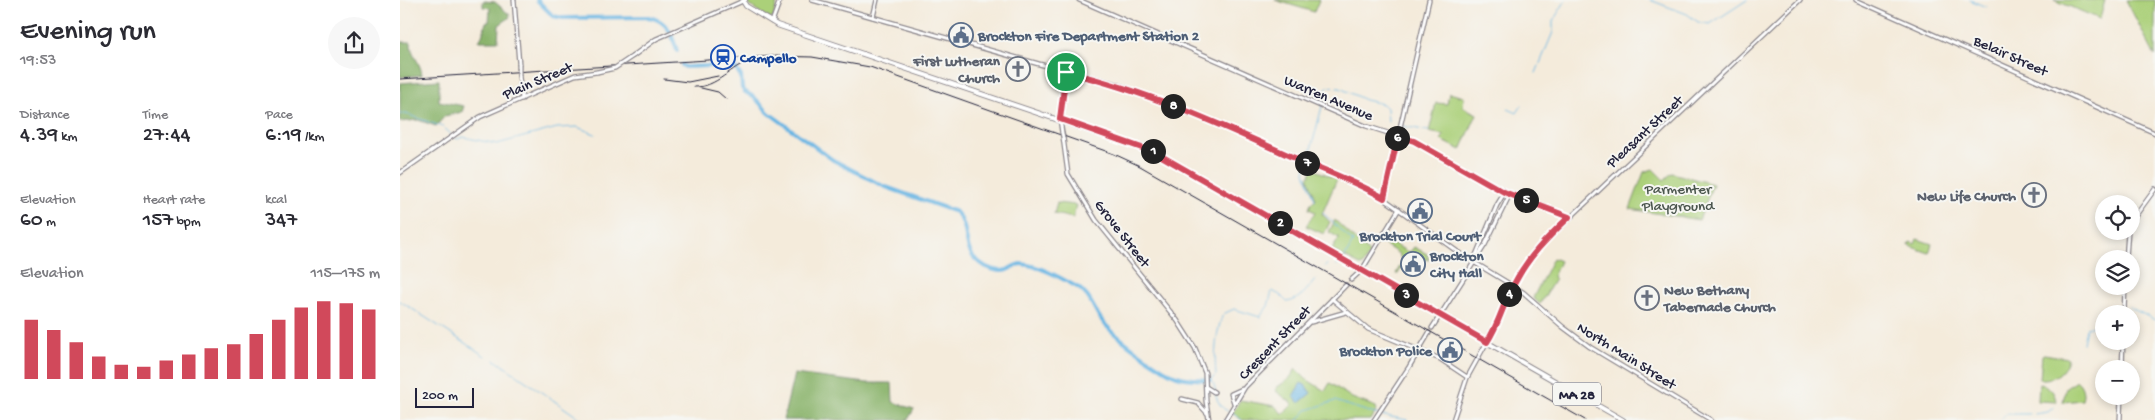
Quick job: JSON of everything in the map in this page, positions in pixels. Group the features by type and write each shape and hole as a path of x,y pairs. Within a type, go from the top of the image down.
{"main road":[{"path":"514,0 517,16 522,98"},
{"path":"772,22 780,0"},
{"name":"North Main Street","path":"812,0 827,2 1066,72 1117,84 1217,124 1384,198 1473,262 1523,292 1563,327 1590,347 1711,420"},
{"path":"873,17 877,0"},
{"name":"Warren Avenue","path":"1079,0 1366,126 1414,141 1505,192 1569,217"},
{"path":"1384,198 1429,0"},
{"name":"Pleasant Street","path":"1452,420 1467,377 1498,322 1513,285 1535,250 1800,0"},
{"name":"Belair Street","path":"1856,0 2155,133"},
{"name":"MA 28","path":"744,1 747,7 772,22 1156,153 1623,420"},
{"name":"Plain Street","path":"400,173 478,119 575,75 615,68 651,42 744,1"},
{"name":"Grove Street","path":"1066,72 1060,119 1067,171 1096,220 1183,328 1198,352 1206,377 1207,413 1209,420"},
{"path":"2140,210 2155,189"},
{"path":"1482,246 1498,203 1505,192"},
{"path":"1432,328 1473,262 1510,194"},
{"path":"1498,203 1503,206"},
{"path":"1351,280 1362,270 1399,209"},
{"name":"Crescent Street","path":"1225,420 1245,387 1346,285"},
{"path":"1332,299 1362,325 1376,333 1440,359 1467,377"},
{"path":"1309,323 1346,312"},
{"path":"1374,420 1429,333"},
{"path":"1206,384 1214,392"},
{"path":"1234,403 1231,394 1245,387"},
{"path":"1182,400 1198,403 1207,413"},
{"path":"2120,420 2121,405"}],"green space":[{"path":"750,0 778,0 773,18 770,19 749,5 747,2"},
{"path":"1275,0 1319,0 1314,12"},
{"path":"2054,0 2105,0 2100,19"},
{"path":"2126,0 2155,0 2155,56"},
{"path":"483,1 495,2 510,15 509,18 499,25 498,41 479,41 486,22 489,22 490,8 483,7"},
{"path":"400,42 411,42 412,50 422,75 400,77"},
{"path":"1068,55 1084,60 1082,73 1065,69"},
{"path":"439,80 439,101 464,106 462,112 445,116 436,126 418,120 400,122 400,83"},
{"path":"1449,93 1464,97 1463,107 1477,114 1461,150 1441,140 1444,135 1429,132 1436,103 1447,104"},
{"path":"1313,169 1337,179 1322,214 1330,222 1324,234 1306,226 1315,212 1309,209 1311,203 1316,200 1308,178"},
{"name":"Parmenter Playground","path":"1653,169 1664,180 1672,173 1713,184 1699,220 1630,209 1644,172"},
{"path":"1057,203 1076,205 1073,218 1054,214"},
{"path":"1335,220 1370,254 1362,266 1332,250 1339,238 1329,232"},
{"path":"1385,239 1408,252 1414,247 1427,254 1429,260 1415,257 1408,264 1404,262 1398,274 1396,274 1402,262 1399,254 1382,243"},
{"path":"1917,239 1932,244 1929,253 1909,246 1910,242 1915,244"},
{"path":"1553,258 1560,261 1553,277 1555,279 1540,304 1533,298"},
{"path":"2042,355 2068,358 2062,371 2058,374 2050,378 2040,379"},
{"path":"1296,369 1306,379 1325,391 1330,383 1352,398 1376,407 1377,410 1371,420 1242,420 1233,413 1240,400 1275,406 1283,414 1293,404 1276,391 1276,388 1289,379"},
{"path":"794,374 867,383 892,383 893,402 914,409 908,420 783,420"},
{"path":"2077,381 2083,390 2082,400 2063,402 2066,388"},
{"path":"2039,384 2051,390 2056,402 2038,401"}],"water":[{"path":"1301,383 1311,393 1299,403 1293,396"}],"waterway":[{"path":"537,0 553,16 563,18 649,17 655,19 668,29 677,51"},
{"path":"1536,73 1553,32 1553,21 1566,0"},
{"path":"1650,0 1687,14 1698,22 1710,24 1747,0"},
{"path":"1970,0 1986,7"},
{"path":"682,65 685,67 733,65 741,76 744,91 755,98 769,113 833,160 883,186 956,212 961,218 970,251 973,257 982,264 1000,271 1019,264 1028,265 1057,276 1082,290 1109,329 1151,361 1177,376 1211,380"},
{"path":"1308,161 1327,87 1340,88 1365,100 1383,104 1387,108 1388,122"},
{"path":"1508,109 1517,113 1522,105"},
{"path":"400,114 406,114 443,127 451,134"},
{"path":"1402,126 1429,131"},
{"path":"455,138 463,137 497,144 557,128 577,127 595,134"},
{"path":"1306,165 1305,173 1315,200"},
{"path":"1323,213 1353,242 1342,262 1337,265"},
{"path":"1242,420 1221,406 1217,400 1211,380 1216,375 1216,344 1223,314 1234,309 1260,317 1268,306 1272,291 1280,295 1287,302 1292,301 1304,293 1317,278"},
{"path":"400,301 485,356"},
{"path":"2140,312 2155,320"},
{"path":"2083,343 2086,328 2095,326"},
{"path":"495,360 582,420"},
{"path":"1298,420 1307,410 1335,401 1375,414 1407,420"},
{"path":"2035,414 2048,412 2054,407"},
{"path":"2001,420 2006,414 2029,414"}],"railway":[{"path":"400,79 773,56 812,57 870,67 1114,154 1140,166 1585,420"},
{"path":"694,87 710,84 751,60"},
{"path":"664,79 688,82 718,76"},
{"path":"701,88 718,92 726,99"}],"place":[{"name":"Brockton Fire Department Station 2","path":"961,35"},
{"name":"Campello","path":"723,57"},
{"name":"First Lutheran Church","path":"1018,69"},
{"name":"New Life Church","path":"2034,195"},
{"name":"Brockton Trial Court","path":"1420,211"},
{"name":"Brockton City Hall","path":"1413,264"},
{"name":"New Bethany Tabernacle Church","path":"1647,298"},
{"name":"Brockton Police","path":"1450,350"}],"route":[{"path":"1066,72 1117,84 1217,124 1384,198 1398,136 1414,141 1504,192 1569,217 1530,256 1513,285 1493,333 1487,342 1156,153 1124,140 1060,119 1066,72"}]}
